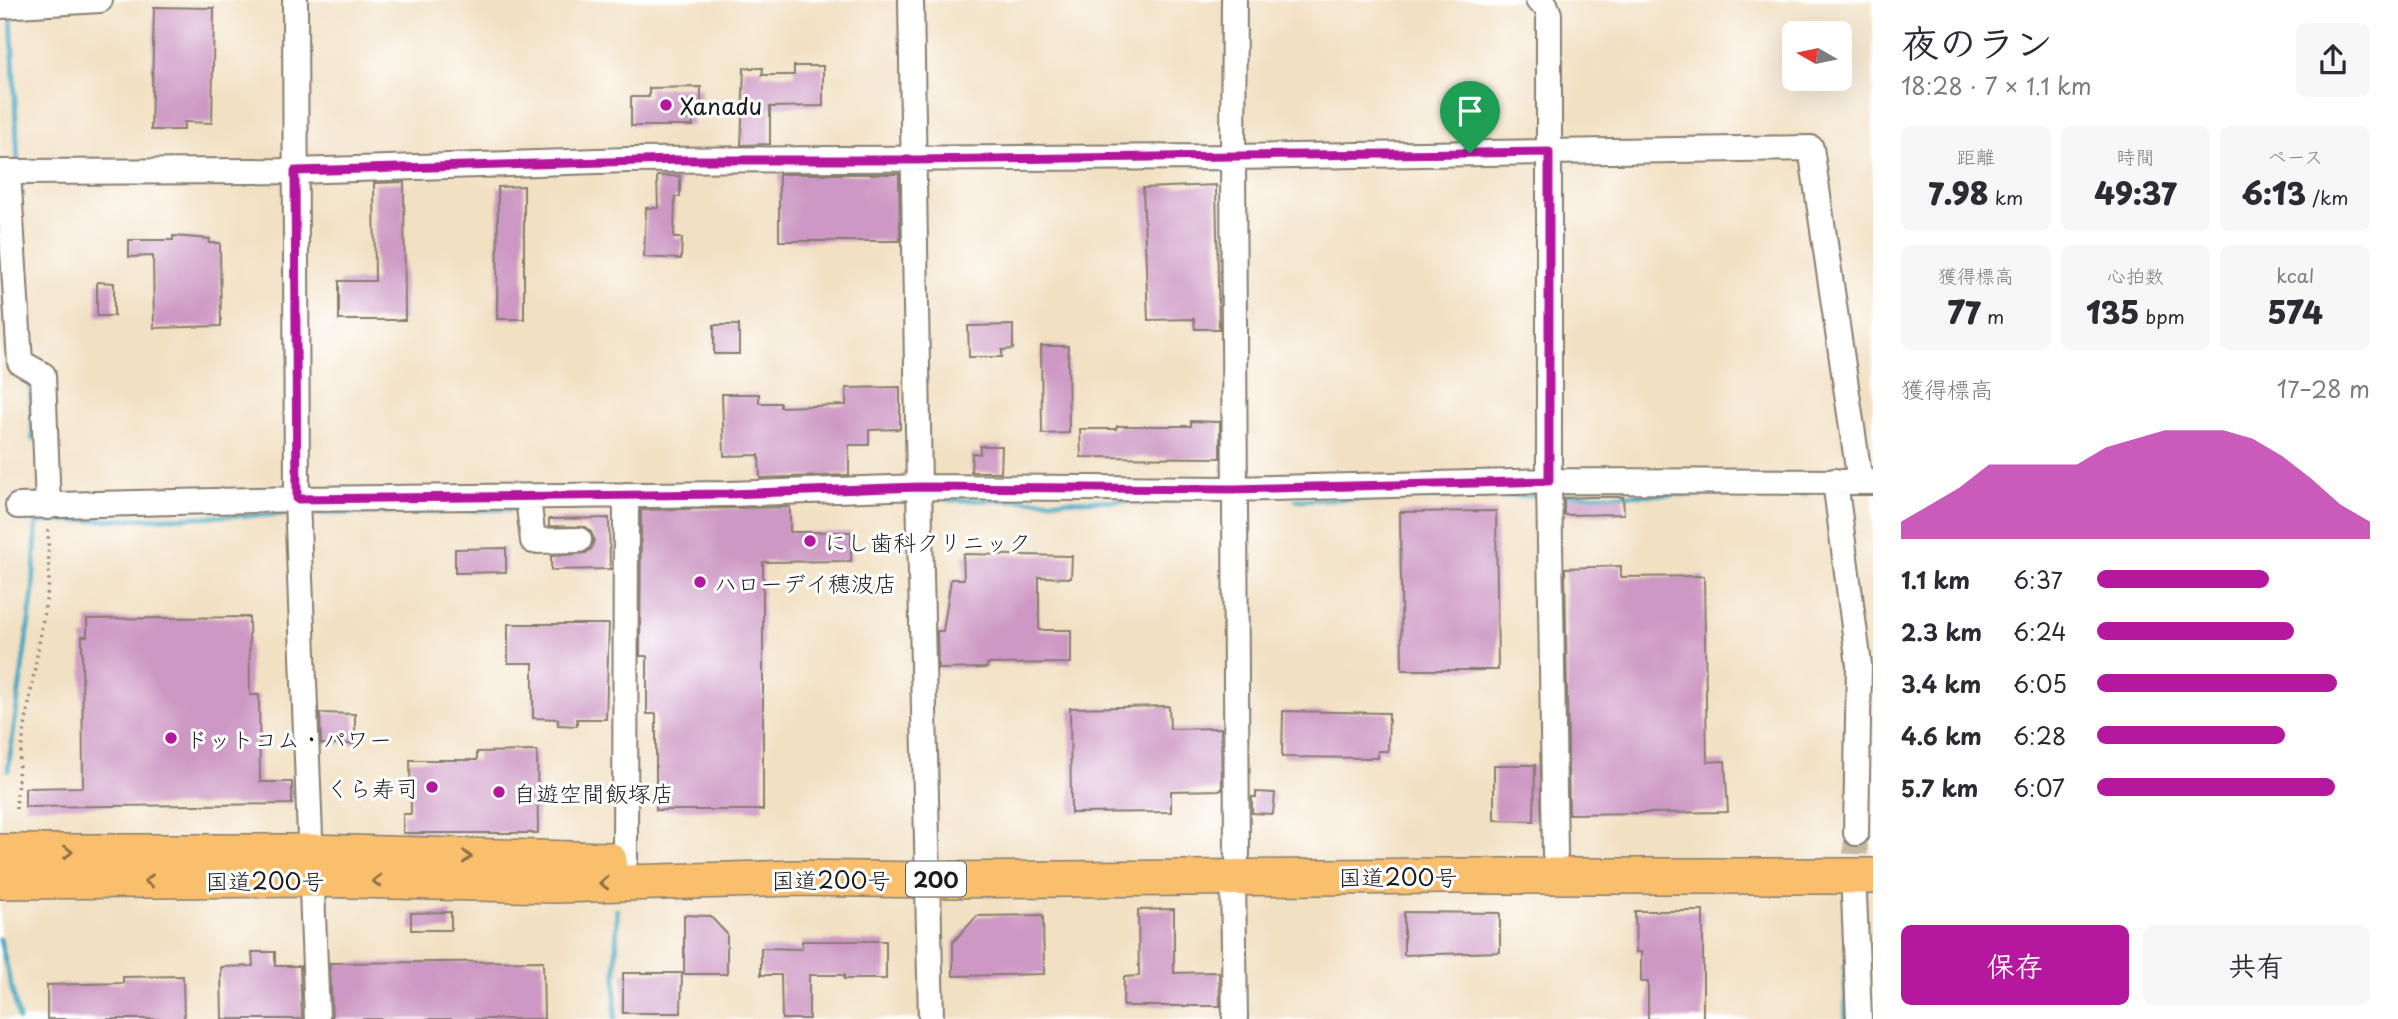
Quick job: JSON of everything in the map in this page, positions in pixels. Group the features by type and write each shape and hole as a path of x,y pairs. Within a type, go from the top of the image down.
{"highway":[{"name":"国道200号","path":"0,881 311,866 563,860 928,869 1235,866 1865,843"},
{"name":"国道200号","path":"0,852 311,866 555,885 796,878 928,869"},
{"name":"国道200号","path":"1235,866 1863,885"}],"street":[{"path":"14,4 100,0"},
{"path":"295,0 298,509 317,1019"},
{"path":"911,0 932,1019"},
{"path":"1234,0 1235,1019"},
{"path":"1538,0 1545,4 1549,14 1549,481 1555,854"},
{"path":"1811,148 1866,482 1549,481 1234,489 919,487 626,495 529,506 37,510 43,375 20,362 11,172 295,171 628,160 914,160 1811,148"},
{"path":"1835,481 1858,665 1865,843"},
{"path":"625,860 626,495"},
{"path":"529,506 533,541 579,540"},
{"path":"1859,1019 1863,885"}],"path":[{"path":"16,808 19,763 49,583 37,510"}],"building":[{"path":"154,7 214,8 212,123 184,122 184,130 151,130"},
{"path":"794,66 823,66 823,106 770,107 770,144 741,145 744,68 763,68 762,75 794,75"},
{"name":"Xanadu","path":"701,87 701,112 692,112 693,126 631,126 631,97 649,97 649,88"},
{"path":"779,174 899,174 900,241 779,241"},
{"path":"657,176 680,176 680,197 675,197 674,238 682,238 681,259 644,257 646,208 658,208"},
{"path":"404,182 405,320 339,320 339,281 375,281 374,183"},
{"path":"1216,185 1219,329 1195,329 1194,319 1148,320 1143,188"},
{"path":"524,186 524,319 497,319 498,187"},
{"path":"173,236 210,239 209,243 220,243 221,326 154,328 153,256 129,257 129,240 173,240"},
{"path":"97,282 114,283 114,316 97,316"},
{"path":"714,325 739,325 739,354 714,354"},
{"path":"1013,325 1013,349 1002,350 1002,357 969,357 968,326"},
{"path":"1041,346 1068,346 1069,433 1042,434"},
{"path":"900,387 900,429 869,430 869,445 849,445 849,475 760,478 759,455 724,456 722,394 759,394 759,403 780,403 780,407 846,405 846,388"},
{"path":"1191,421 1220,422 1220,458 1081,457 1080,429 1191,426"},
{"path":"980,446 1002,446 1001,472 971,472 972,453 980,454"},
{"path":"1623,497 1624,514 1564,515 1564,498"},
{"name":"ハローデイ穂波店","path":"790,507 790,532 851,532 851,561 763,562 763,810 656,810 656,714 647,714 647,656 640,656 641,510"},
{"path":"1496,511 1498,670 1402,670 1400,512"},
{"path":"609,518 610,569 551,570 551,556 586,553 592,548 594,539 586,527 549,526 549,519"},
{"path":"506,548 506,572 455,573 455,549"},
{"path":"963,554 1072,556 1071,578 1039,577 1039,630 1071,630 1071,663 987,664 987,668 938,669 937,631 943,631 951,579 964,579"},
{"path":"1621,566 1621,577 1704,576 1707,762 1725,761 1728,812 1569,814 1565,568"},
{"name":"ドットコム・パワー","path":"249,617 250,695 259,695 260,782 292,782 292,804 25,807 25,788 83,787 82,636 87,636 87,619"},
{"path":"508,624 609,624 606,719 577,719 577,726 558,725 558,719 533,718 533,663 508,663"},
{"path":"1169,706 1170,729 1221,728 1222,790 1171,791 1171,812 1071,813 1070,708"},
{"path":"1283,711 1389,713 1388,751 1378,751 1378,758 1282,757"},
{"path":"320,713 355,714 355,744 321,744"},
{"name":"自遊空間飯塚店","path":"537,751 538,833 403,833 403,814 411,814 410,760 477,760 477,752"},
{"path":"1494,765 1535,765 1534,821 1494,820"},
{"path":"1256,792 1275,793 1273,814 1252,813 1252,797 1256,797"},
{"path":"1174,909 1174,973 1219,972 1220,1006 1123,1006 1124,977 1139,976 1138,910"},
{"path":"1635,911 1703,911 1703,1019 1648,1019 1648,982 1641,982 1641,952 1636,952"},
{"path":"451,912 451,930 411,930 411,913"},
{"path":"1404,912 1500,913 1500,952 1404,955"},
{"path":"684,915 710,916 727,934 727,974 684,974"},
{"path":"1043,915 1044,974 953,976 953,942 977,916"},
{"path":"802,941 886,941 886,979 844,979 844,975 809,975 809,1019 782,1019 781,975 761,975 761,948 802,949"},
{"path":"252,952 275,952 275,966 300,966 302,1019 222,1019 221,967 253,966"},
{"path":"543,961 544,1019 332,1019 330,963"},
{"path":"623,973 682,973 681,1013 623,1013"},
{"path":"183,976 184,1019 47,1019 47,985 123,983 123,977"}],"waterway":[{"path":"11,13 18,164"},
{"path":"30,377 33,440"},
{"path":"1565,495 1806,494"},
{"path":"1296,500 1541,495"},
{"path":"948,500 1175,501"},
{"path":"305,514 522,509"},
{"path":"8,770 33,592 37,513"},
{"path":"38,522 292,514"},
{"path":"615,1019 617,910"},
{"path":"0,939 19,1019"},
{"path":"1845,966 1846,1019"}],"tunnel":[{"path":"1854,890 1856,833"}],"place":[{"name":"Xanadu","path":"666,105"},
{"name":"にし歯科クリニック","path":"810,541"},
{"name":"ハローデイ穂波店","path":"700,582"},
{"name":"ドットコム・パワー","path":"171,738"},
{"name":"くら寿司","path":"432,787"},
{"name":"自遊空間飯塚店","path":"499,792"}],"route":[{"path":"1549,152 1549,481 1234,489 919,487 729,494 297,499 295,171 628,160 914,160 1470,153 1549,152"}]}
